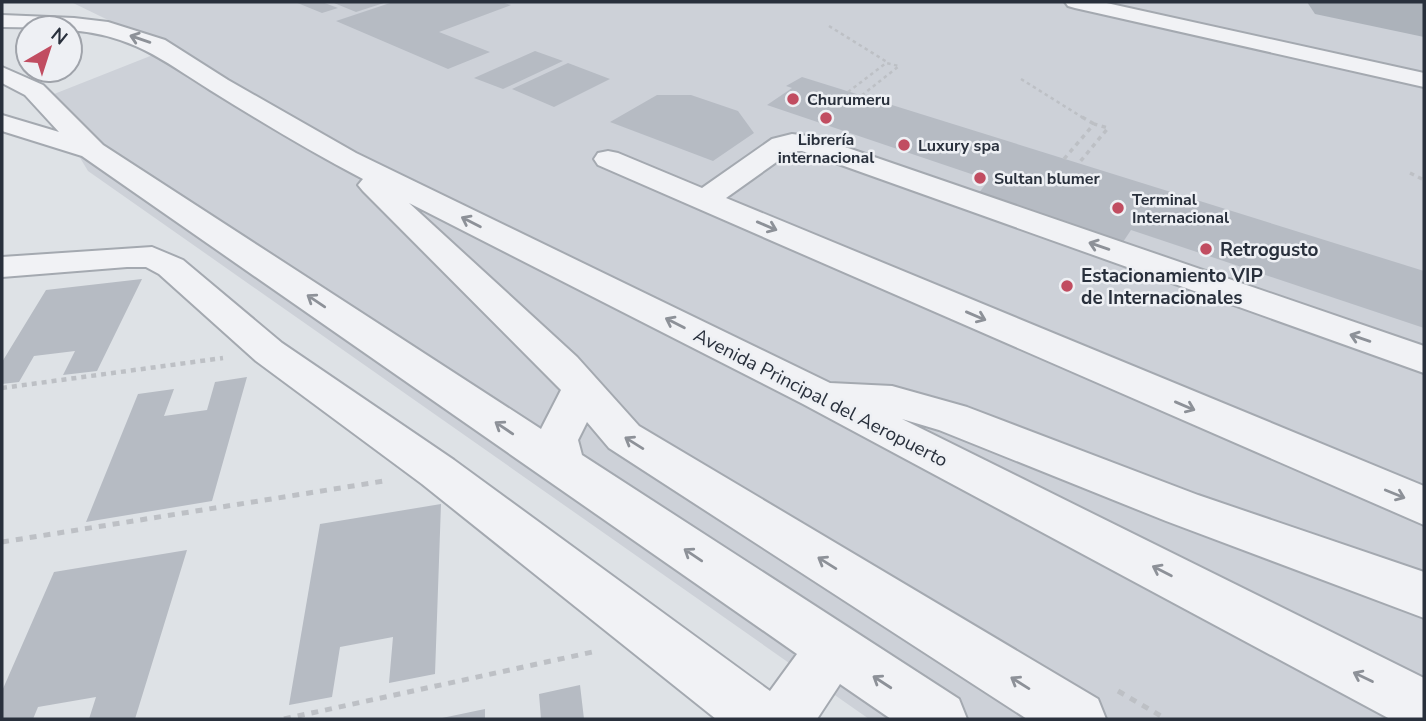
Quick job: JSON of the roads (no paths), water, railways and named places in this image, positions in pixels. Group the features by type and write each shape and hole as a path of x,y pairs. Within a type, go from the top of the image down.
{"lane":[{"path":"1075,2 1424,80"},
{"name":"Avenida Principal del Aeropuerto","path":"133,14 161,29 191,55 219,85"},
{"name":"Avenida Principal del Aeropuerto","path":"2,21 74,24 130,36 157,45 219,85 346,159 817,394 1359,676 1424,707"},
{"path":"2,74 34,90 93,151 939,719"},
{"path":"2,123 93,151"},
{"path":"705,199 782,145 792,142 807,143 1424,360"},
{"path":"346,159 582,388 624,437 1078,719"},
{"path":"608,159 1424,506"},
{"path":"2,267 127,257 152,257 171,267 269,352 438,472 761,719"},
{"path":"564,469 557,440 582,388"},
{"path":"817,394 892,401 952,418 1182,508 1424,595"},
{"path":"785,719 832,648"}],"place":[{"name":"Churumeru","path":"793,99"},
{"name":"Librería internacional","path":"826,118"},
{"name":"Luxury spa","path":"904,145"},
{"name":"Sultan blumer","path":"980,178"},
{"name":"Terminal Internacional","path":"1118,208"},
{"name":"Retrogusto","path":"1206,249"},
{"name":"Estacionamiento VIP de Internacionales","path":"1067,286"}]}
